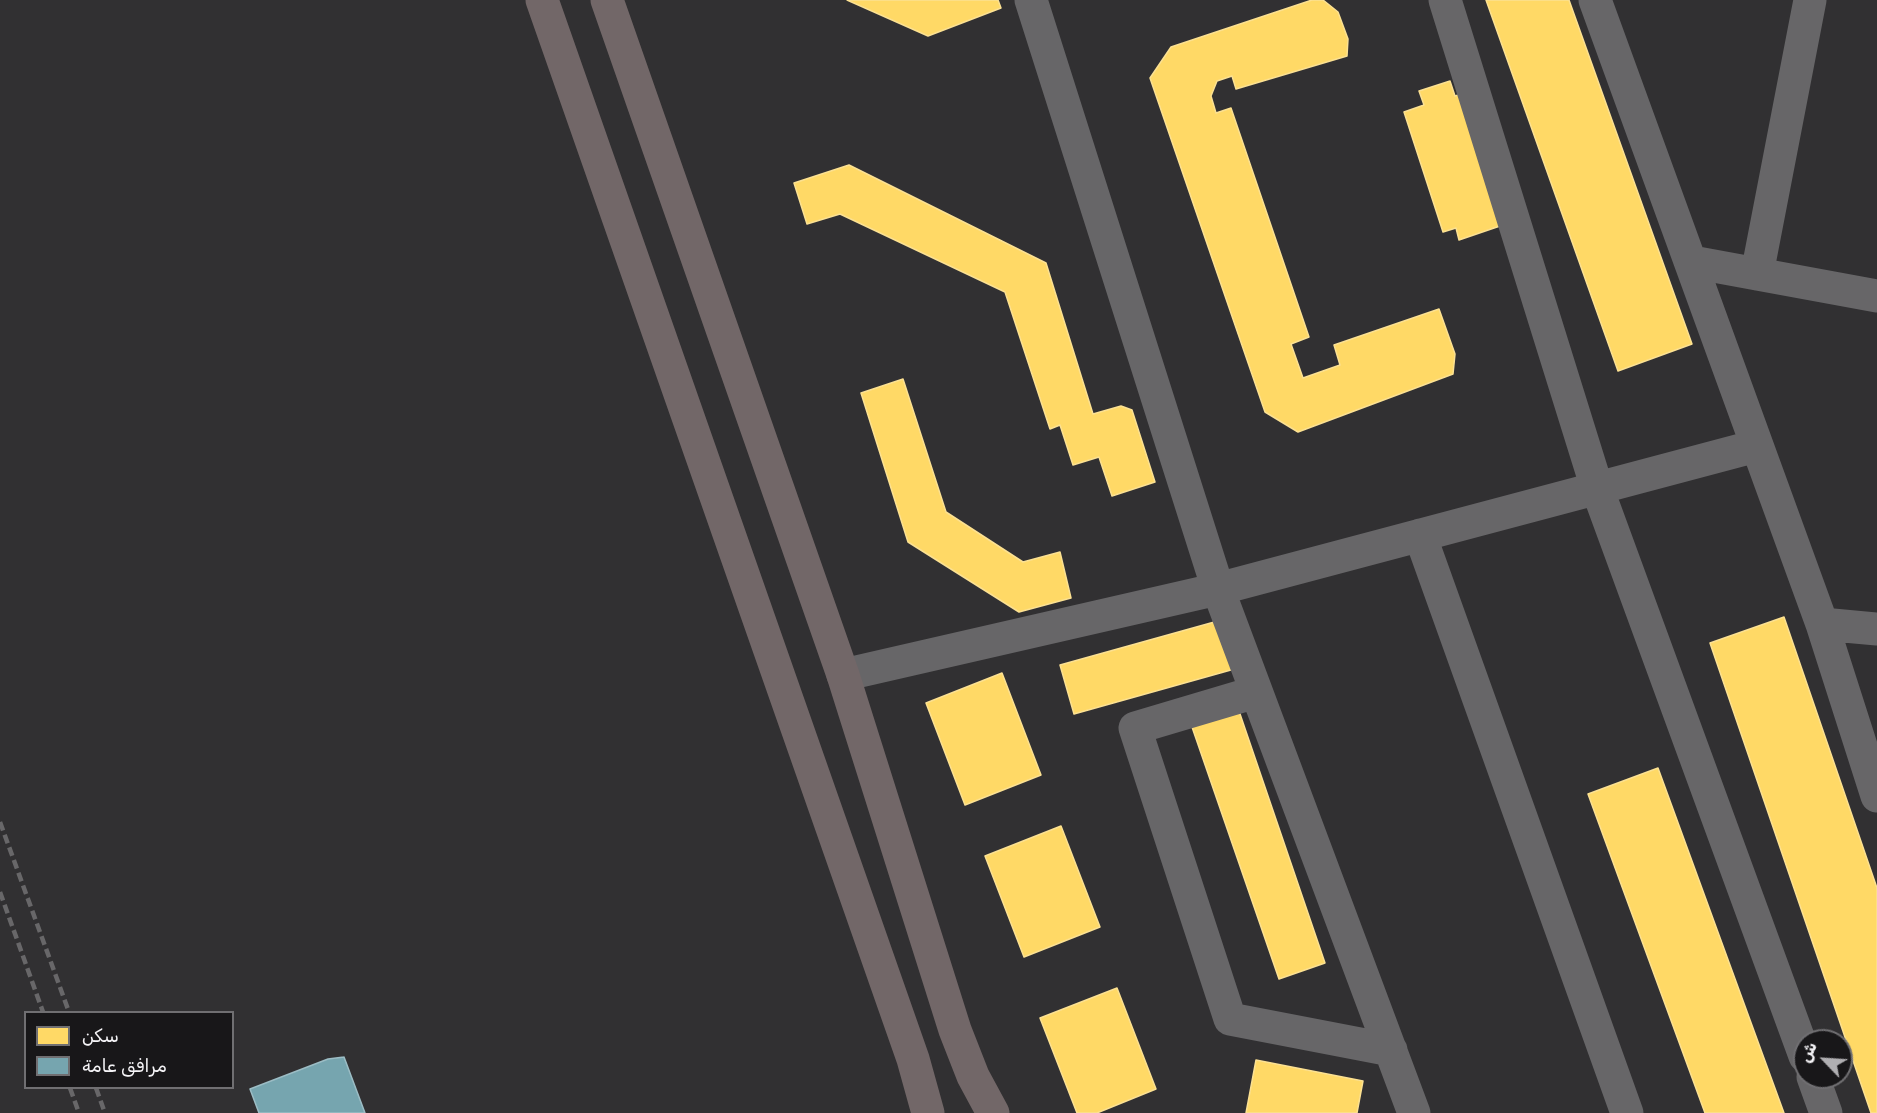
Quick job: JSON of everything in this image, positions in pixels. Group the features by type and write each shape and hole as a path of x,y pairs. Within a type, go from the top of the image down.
{"highway":[{"path":"542,0 914,1059 928,1113"},
{"path":"607,0 843,675 955,1030 974,1076 993,1113"}],"street":[{"path":"1031,0 1218,589 1414,1113"},
{"path":"1445,0 1597,488 1795,1029"},
{"path":"1595,0 1822,624 1877,796"},
{"path":"1757,274 1810,0"},
{"path":"1692,262 1877,296"},
{"path":"843,675 1218,589 1756,446"},
{"path":"1420,535 1627,1113"},
{"path":"1822,624 1877,629"},
{"path":"1256,692 1135,728 1230,1019 1391,1050"},
{"path":"1817,1089 1826,1113"}],"building: سكن":[{"path":"847,0 998,0 1001,8 928,36"},
{"path":"1312,0 1323,0 1338,12 1348,39 1347,56 1236,89 1232,76 1217,81 1211,96 1216,113 1231,108 1309,337 1291,344 1303,378 1340,365 1334,345 1439,309 1455,354 1453,374 1298,432 1265,412 1150,78 1171,47"},
{"path":"1486,0 1569,0 1692,344 1618,371"},
{"path":"1450,81 1455,96 1465,93 1500,226 1459,240 1456,228 1443,232 1404,112 1424,105 1419,91"},
{"path":"849,165 1046,263 1093,414 1121,406 1132,410 1155,482 1112,496 1099,457 1073,465 1060,425 1050,429 1005,292 840,214 807,224 794,183"},
{"path":"903,379 946,512 1023,562 1060,552 1071,598 1019,612 908,542 861,393"},
{"path":"1784,617 1877,888 1877,1113 1871,1113 1853,1060 1853,1029 1842,1029 1710,643"},
{"path":"1225,619 1238,668 1074,714 1060,665"},
{"path":"1002,673 1041,775 965,805 926,703"},
{"path":"1239,711 1325,963 1279,979 1192,727"},
{"path":"1658,768 1784,1113 1705,1113 1588,794"},
{"path":"1061,826 1100,927 1024,957 985,856"},
{"path":"1117,988 1156,1089 1097,1113 1077,1113 1040,1018"},
{"path":"1256,1060 1363,1081 1357,1113 1246,1113"}],"building: مرافق عامة":[{"path":"344,1057 365,1113 259,1113 250,1089 328,1059"}],"railway":[{"path":"0,822 69,1011"},
{"path":"0,892 43,1011"},
{"path":"70,1089 79,1113"},
{"path":"96,1089 105,1113"}]}
